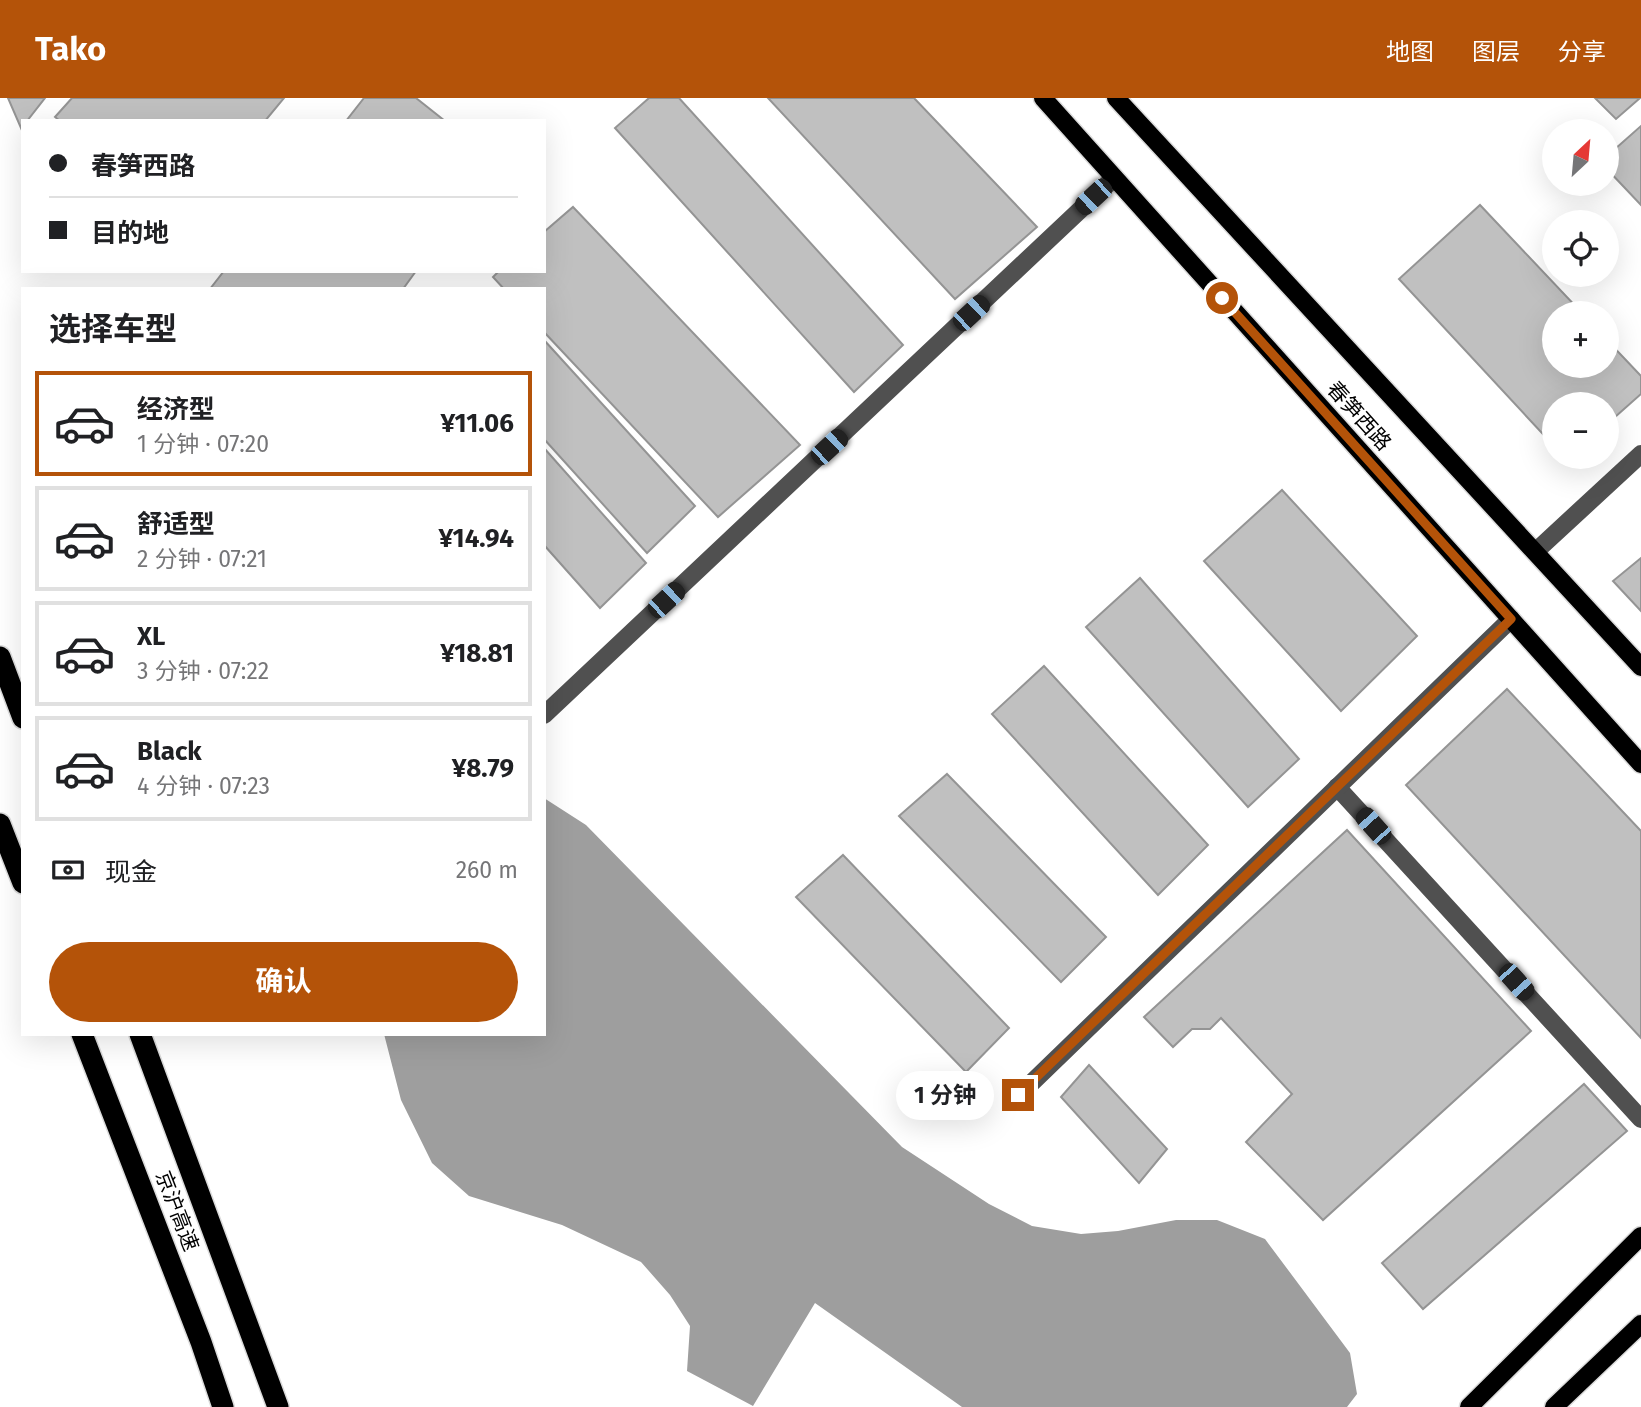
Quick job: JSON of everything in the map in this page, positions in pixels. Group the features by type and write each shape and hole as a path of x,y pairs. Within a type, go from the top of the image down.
{"highway":[{"path":"0,657 21,713"},
{"path":"0,824 21,878"},
{"name":"京沪高速","path":"83,1036 201,1342 223,1407"},
{"name":"京沪高速","path":"141,1036 278,1407"}],"main road":[{"name":"春笋西路","path":"1043,98 1641,764"},
{"name":"春笋西路","path":"1116,98 1641,667"},
{"path":"1469,1407 1641,1236"},
{"path":"1554,1407 1641,1324"}],"street":[{"path":"546,713 1114,178"},
{"path":"1535,552 1641,454"},
{"path":"1018,1095 1511,619"},
{"path":"1337,786 1641,1119"}],"shaded area":[{"path":"546,799 586,825 902,1147 989,1204 1032,1226 1081,1234 1118,1231 1176,1220 1217,1220 1265,1239 1350,1353 1357,1394 1347,1407 962,1407 815,1303 753,1406 687,1371 690,1326 670,1295 641,1262 562,1225 469,1196 432,1163 401,1100 385,1036 546,1036"}],"building":[{"path":"8,98 45,98 29,119 21,119 21,128"},
{"path":"72,98 284,98 267,119 55,117"},
{"path":"364,98 416,98 442,119 348,119"},
{"path":"649,98 679,98 903,345 854,392 615,128"},
{"path":"768,98 914,98 1037,227 955,299"},
{"path":"1595,98 1640,98 1616,119"},
{"path":"1641,126 1641,205 1619,182 1619,145"},
{"path":"1480,205 1542,271 1542,287 1557,287 1571,301 1542,301 1542,378 1619,378 1619,353 1641,376 1641,394 1619,413 1619,392 1542,392 1542,433 1399,279"},
{"path":"573,207 800,445 718,517 546,334 546,287 502,287 493,277 497,273 546,273 546,230"},
{"path":"222,273 415,273 404,287 212,287"},
{"path":"546,342 695,506 647,553 546,441"},
{"path":"546,450 646,563 600,608 546,547"},
{"path":"1282,490 1417,636 1341,711 1204,561"},
{"path":"1641,558 1641,611 1613,581"},
{"path":"1140,578 1299,759 1248,807 1086,627"},
{"path":"1044,666 1208,845 1158,895 992,714"},
{"path":"1507,689 1641,831 1641,1038 1406,785"},
{"path":"947,774 1106,937 1061,982 899,816"},
{"path":"1347,830 1531,1031 1323,1220 1246,1142 1292,1094 1221,1018 1210,1029 1192,1029 1173,1047 1144,1017"},
{"path":"843,855 1009,1028 966,1072 796,897"},
{"path":"1089,1065 1167,1149 1139,1183 1061,1097"},
{"path":"1584,1084 1627,1131 1423,1309 1382,1263"}],"route":[{"path":"1018,1095 1511,619 1222,298"}]}
